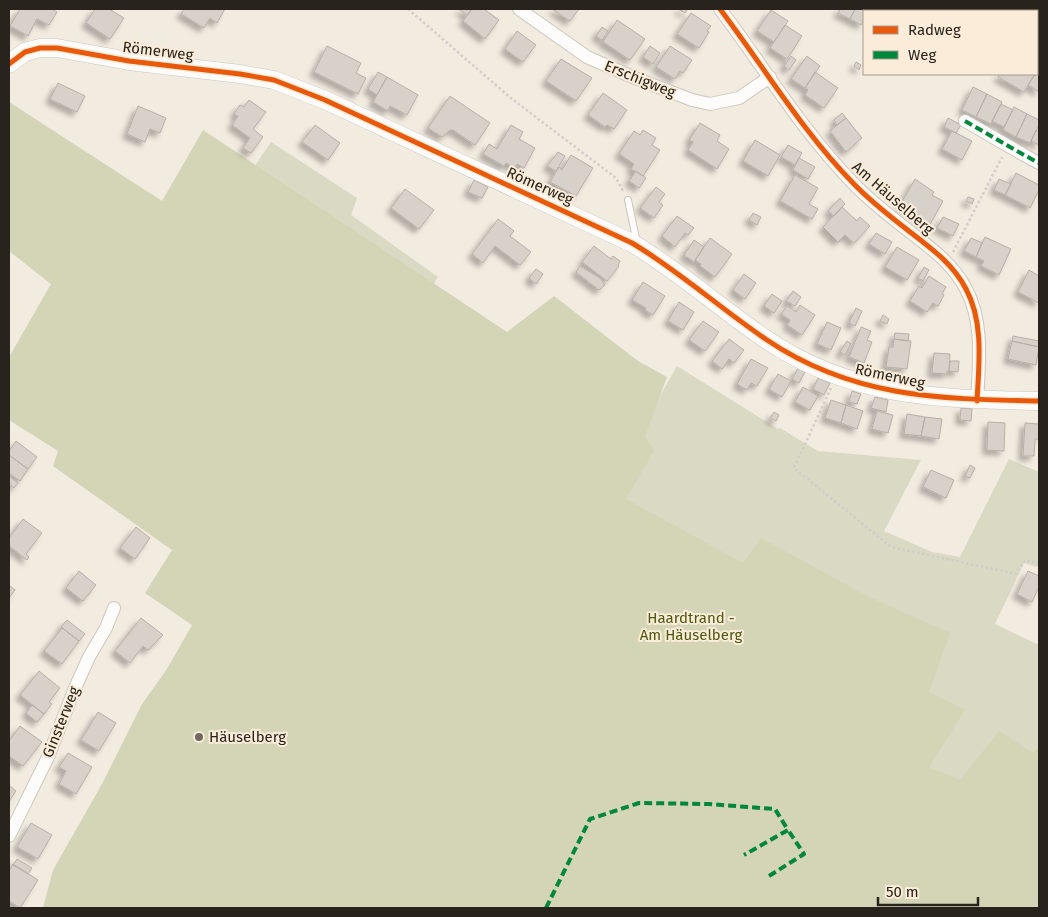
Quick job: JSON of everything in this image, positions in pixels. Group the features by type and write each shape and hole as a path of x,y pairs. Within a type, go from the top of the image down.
{"street":[{"name":"Erschigweg","path":"519,9 588,57 692,100 710,104 739,98 770,77"},
{"name":"Am Häuselberg","path":"720,9 808,131 854,184 876,205 948,262 958,274 967,290 978,326 977,401"},
{"name":"Römerweg","path":"9,64 26,52 40,48 58,48 129,61 240,74 274,80 325,100 638,247 767,340 812,366 872,387 901,393 977,401 1039,401"},
{"path":"965,121 996,137 1007,147 1039,163"},
{"name":"Ginsterweg","path":"9,836 48,757 74,688 106,628 114,608"}],"lane":[{"path":"628,200 638,247"}],"path":[{"path":"408,9 512,99 616,178 628,200"},
{"path":"948,262 1007,147"},
{"path":"837,376 794,468 892,547 1016,574 1024,560 1039,564"}],"green space":[{"name":"Haardtrand - Am Häuselberg","path":"9,102 162,201 203,130 507,332 554,296 638,361 667,377 645,436 654,451 626,499 743,563 761,538 869,597 950,633 929,692 965,710 929,767 960,780 999,731 1033,753 1039,747 1039,908 43,908 53,870 102,784 142,704 167,669 192,625 145,593 172,550 53,466 58,451 9,420 9,357 51,284 9,251"},
{"path":"271,142 357,198 351,215 438,277 423,302 655,405 677,366 778,429 780,428 818,451 921,460 884,531 932,552 960,557 1009,459 1039,472 1039,563 1037,567 1024,563 995,624 1039,645 1039,908 212,230"}],"building":[{"path":"20,9 52,9 57,12 49,25 37,19 28,36 10,26"},
{"path":"95,9 109,9 124,18 110,39 86,23"},
{"path":"184,9 225,9 217,23 210,18 204,28 181,14"},
{"path":"459,9 472,9 467,15"},
{"path":"472,9 484,9 499,20 485,39 463,21"},
{"path":"552,9 579,9 570,21"},
{"path":"678,9 688,9 685,13"},
{"path":"840,9 855,9 850,19 838,13"},
{"path":"855,9 870,9 863,10 863,22 861,25 850,19"},
{"path":"771,10 788,21 774,42 757,31"},
{"path":"691,13 711,26 699,48 677,34"},
{"path":"617,20 645,39 630,60 603,42"},
{"path":"785,25 802,36 787,59 770,48"},
{"path":"602,27 608,31 602,40 596,36"},
{"path":"517,31 536,45 523,62 505,49"},
{"path":"1038,45 1039,46 1038,68"},
{"path":"327,46 361,63 356,73 366,78 358,94 314,72"},
{"path":"650,46 660,53 653,64 643,57"},
{"path":"670,46 692,60 683,73 680,71 675,79 656,67"},
{"path":"791,56 796,60 789,70 784,66"},
{"path":"807,56 820,66 805,88 791,79"},
{"path":"561,59 592,78 576,101 546,81"},
{"path":"856,62 861,65 859,70 854,66"},
{"path":"1039,69 1039,92 1028,85 1034,75 1038,75"},
{"path":"378,72 387,77 377,95 368,89"},
{"path":"815,72 838,88 824,108 805,95 808,90 805,88"},
{"path":"999,75 1034,75 1024,92 998,77"},
{"path":"387,77 418,95 407,115 390,106 388,111 373,102"},
{"path":"58,83 85,96 77,112 50,99"},
{"path":"973,87 987,94 976,117 962,110"},
{"path":"603,93 627,110 614,129 607,125 605,127 588,115"},
{"path":"987,94 1002,102 991,124 976,117"},
{"path":"450,96 490,123 475,145 453,130 450,130 442,137 428,128"},
{"path":"249,100 266,112 253,129 263,137 251,153 243,148 250,138 232,125 238,116 234,114 240,105 244,107"},
{"path":"1001,104 1013,110 1004,127 992,121"},
{"path":"138,106 166,118 160,133 150,129 145,142 127,134"},
{"path":"1014,107 1027,114 1016,137 1003,130"},
{"path":"842,113 846,118 837,125 834,120"},
{"path":"1027,114 1039,120 1039,125 1030,143 1016,137"},
{"path":"846,118 862,138 846,152 830,131"},
{"path":"948,118 961,125 956,133 944,127"},
{"path":"700,123 720,135 717,141 729,149 717,169 688,150 693,142 689,140"},
{"path":"315,125 340,143 328,160 302,142"},
{"path":"511,125 523,132 519,139 535,148 524,168 517,164 515,168 506,163 504,166 483,154 489,144 497,149"},
{"path":"643,130 656,138 652,145 660,150 643,176 631,169 634,164 619,154 634,131 640,135"},
{"path":"1036,130 1039,132 1039,145 1031,141"},
{"path":"952,131 972,141 962,160 942,149"},
{"path":"755,140 780,155 768,176 743,161"},
{"path":"788,145 802,153 795,165 781,157"},
{"path":"558,152 565,156 556,171 547,166"},
{"path":"571,155 593,168 576,196 550,182 559,167 562,170"},
{"path":"799,158 815,167 808,179 793,170"},
{"path":"636,171 646,178 639,188 629,181"},
{"path":"1016,173 1039,185 1039,190 1030,208 1005,195"},
{"path":"795,175 818,188 809,204 818,209 812,219 780,201"},
{"path":"915,179 934,192 932,195 943,201 929,226 918,220 920,216 900,205"},
{"path":"999,179 1011,184 1005,195 994,190"},
{"path":"474,180 488,187 482,198 468,192"},
{"path":"656,187 665,194 659,202 663,205 654,218 640,208"},
{"path":"405,189 434,210 419,229 391,208"},
{"path":"968,197 974,199 972,204 966,201"},
{"path":"840,198 845,204 834,216 828,211"},
{"path":"842,207 857,221 860,217 870,226 854,243 845,235 838,242 823,227"},
{"path":"753,213 761,217 757,225 749,220"},
{"path":"677,216 694,228 688,235 685,233 675,247 662,236"},
{"path":"943,217 959,224 953,236 937,228"},
{"path":"498,219 514,231 510,236 531,252 520,265 495,246 483,263 472,254"},
{"path":"876,233 892,242 885,254 869,244"},
{"path":"985,237 1011,249 999,275 981,266 984,261 976,257"},
{"path":"710,238 732,254 715,277 695,260"},
{"path":"971,238 982,243 976,257 964,251"},
{"path":"694,240 704,247 694,262 684,255"},
{"path":"594,246 611,259 613,256 620,261 619,266 607,281 582,262"},
{"path":"897,247 919,260 907,280 885,267"},
{"path":"580,266 600,278 605,285 599,290 576,272"},
{"path":"924,267 929,270 923,281 918,278"},
{"path":"536,269 543,274 536,284 529,278"},
{"path":"1029,270 1039,276 1039,303 1018,292"},
{"path":"744,274 756,283 745,299 733,290"},
{"path":"929,276 946,287 938,306 933,303 927,312 910,301 919,286 922,288"},
{"path":"643,282 665,296 653,315 645,310 646,308 632,300"},
{"path":"793,291 801,297 795,306 786,301"},
{"path":"772,294 782,301 774,313 764,306"},
{"path":"679,302 694,312 683,330 668,321"},
{"path":"800,305 815,315 802,335 787,325 790,320 781,314 787,306 796,312"},
{"path":"856,308 862,311 855,326 849,323"},
{"path":"883,315 889,319 887,324 880,321"},
{"path":"703,321 719,332 705,351 689,340"},
{"path":"827,322 841,328 831,350 817,344"},
{"path":"861,327 871,331 867,340 872,342 864,363 849,357"},
{"path":"895,333 909,334 908,341 894,339"},
{"path":"1013,336 1039,341 1039,347 1012,341"},
{"path":"729,339 744,350 734,363 729,359 722,369 712,361"},
{"path":"894,339 911,341 907,369 886,367 889,347 893,347"},
{"path":"847,341 851,344 845,355 840,352"},
{"path":"1012,341 1039,347 1036,365 1008,359"},
{"path":"934,353 950,354 949,371 947,371 947,374 932,373"},
{"path":"751,359 768,368 757,386 751,383 747,390 737,384"},
{"path":"950,361 959,361 958,372 949,371"},
{"path":"798,368 805,372 799,383 792,379"},
{"path":"778,374 791,381 782,397 769,389"},
{"path":"818,378 830,383 824,395 813,389"},
{"path":"803,387 818,396 810,410 795,402"},
{"path":"852,391 861,394 857,404 849,402"},
{"path":"875,397 888,400 886,412 871,408"},
{"path":"831,400 846,405 841,423 825,418"},
{"path":"846,405 863,411 857,429 841,423"},
{"path":"961,408 972,409 971,421 960,420"},
{"path":"877,411 893,415 888,433 872,429"},
{"path":"774,412 779,415 776,421 770,418"},
{"path":"907,414 925,417 921,436 904,434"},
{"path":"925,417 942,419 939,439 921,436"},
{"path":"988,422 1005,423 1004,451 987,450"},
{"path":"1025,423 1039,424 1039,439 1035,439 1034,456 1023,456"},
{"path":"16,441 37,457 28,469 9,455 9,451"},
{"path":"9,455 28,469 20,481 9,473"},
{"path":"970,465 975,468 970,478 965,476"},
{"path":"931,470 954,480 946,498 923,487"},
{"path":"9,476 18,483 14,488 9,484"},
{"path":"23,519 42,533 26,554 29,557 27,560 9,546 9,538"},
{"path":"136,527 150,538 135,559 120,548"},
{"path":"79,571 96,585 83,601 66,588"},
{"path":"1028,571 1039,576 1039,587 1032,602 1017,594"},
{"path":"9,585 15,590 9,598"},
{"path":"141,618 163,635 148,650 143,646 130,663 115,651"},
{"path":"67,620 85,634 79,641 61,627"},
{"path":"62,628 79,641 62,664 44,651"},
{"path":"39,671 60,688 49,702 52,704 44,714 20,695"},
{"path":"32,705 44,714 37,722 26,713"},
{"path":"98,712 116,723 99,751 81,740"},
{"path":"20,726 42,742 23,766 9,756 9,741"},
{"path":"68,753 92,767 76,794 59,784 66,771 59,767"},
{"path":"9,785 16,791 9,801"},
{"path":"31,823 52,835 38,859 17,847"},
{"path":"17,859 32,868 28,874 13,865"},
{"path":"13,864 38,880 20,908 9,901 9,871"}],"marked path":[{"path":"965,121 1039,163"},
{"path":"546,908 590,819 639,803 708,804 775,809 788,830 744,855"},
{"path":"769,876 804,854 788,830"}],"cycle path":[{"path":"720,9 800,120 834,163 872,201 939,255 960,279 972,302 978,329 977,401"},
{"path":"9,64 25,52 40,48 57,48 129,61 240,74 274,80 325,100 632,243 767,340 799,359 832,374 898,392 967,399 1039,401"}],"place":[{"name":"Häuselberg","path":"199,737"}]}
